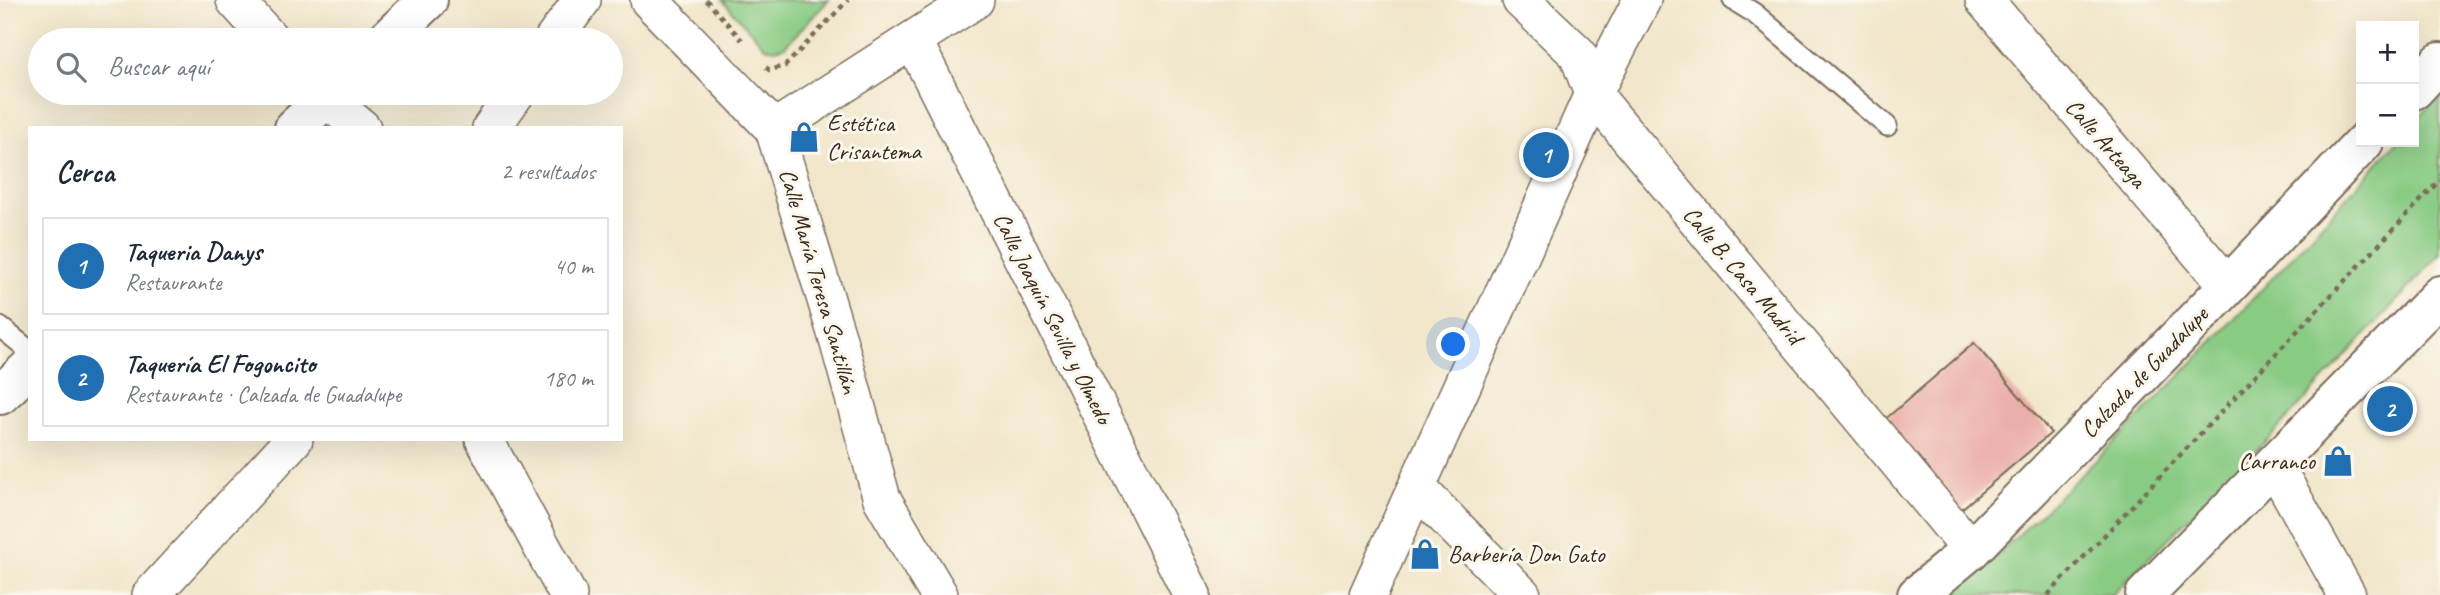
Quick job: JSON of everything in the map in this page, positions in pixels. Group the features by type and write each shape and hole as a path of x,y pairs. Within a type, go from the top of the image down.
{"main road":[{"path":"399,28 428,0"},
{"path":"2419,85 2440,62"},
{"path":"296,126 316,105"},
{"name":"Calzada de Guadalupe","path":"1917,595 1971,550 2359,147"},
{"path":"2146,595 2440,295"},
{"path":"0,395 28,369"}],"street":[{"path":"234,0 260,28"},
{"path":"562,28 582,0"},
{"name":"Calle María Teresa Santillán","path":"649,0 774,129 837,336 882,499 939,595"},
{"path":"774,129 975,0"},
{"name":"Calle B. Casa Madrid","path":"1521,0 1578,54 1593,94 1971,550"},
{"path":"1368,595 1593,94 1642,0"},
{"name":"Calle Arteaga","path":"1984,0 2228,286"},
{"name":"Calle Joaquín Sevilla y Olmedo","path":"913,40 1192,595"},
{"path":"337,105 360,126"},
{"path":"492,126 507,105"},
{"path":"151,595 292,441"},
{"path":"485,441 568,595"},
{"path":"2274,464 2347,595"},
{"path":"1418,488 1522,595"}],"lane":[{"path":"1733,0 1754,13 1887,126"},
{"path":"0,327 28,349"}],"path":[{"path":"706,0 751,50"},
{"path":"760,60 769,70 785,66 848,0"},
{"path":"2048,595 2440,180"}],"green space":[{"path":"722,0 829,0 785,46 776,49 765,47"},
{"path":"2440,94 2440,254 2277,430 2112,595 1951,595 2020,534 2167,389 2392,147 2419,147 2419,117"}],"building":[{"path":"1974,343 2051,433 1959,511 1883,421"}],"place":[{"name":"Estética Crisantema","path":"804,137"},
{"name":"Taqueria Danys","path":"1546,155"},
{"name":"Taquería El Fogoncito","path":"2390,409"},
{"name":"Carranco","path":"2338,461"},
{"name":"Barbería Don Gato","path":"1425,554"}]}
